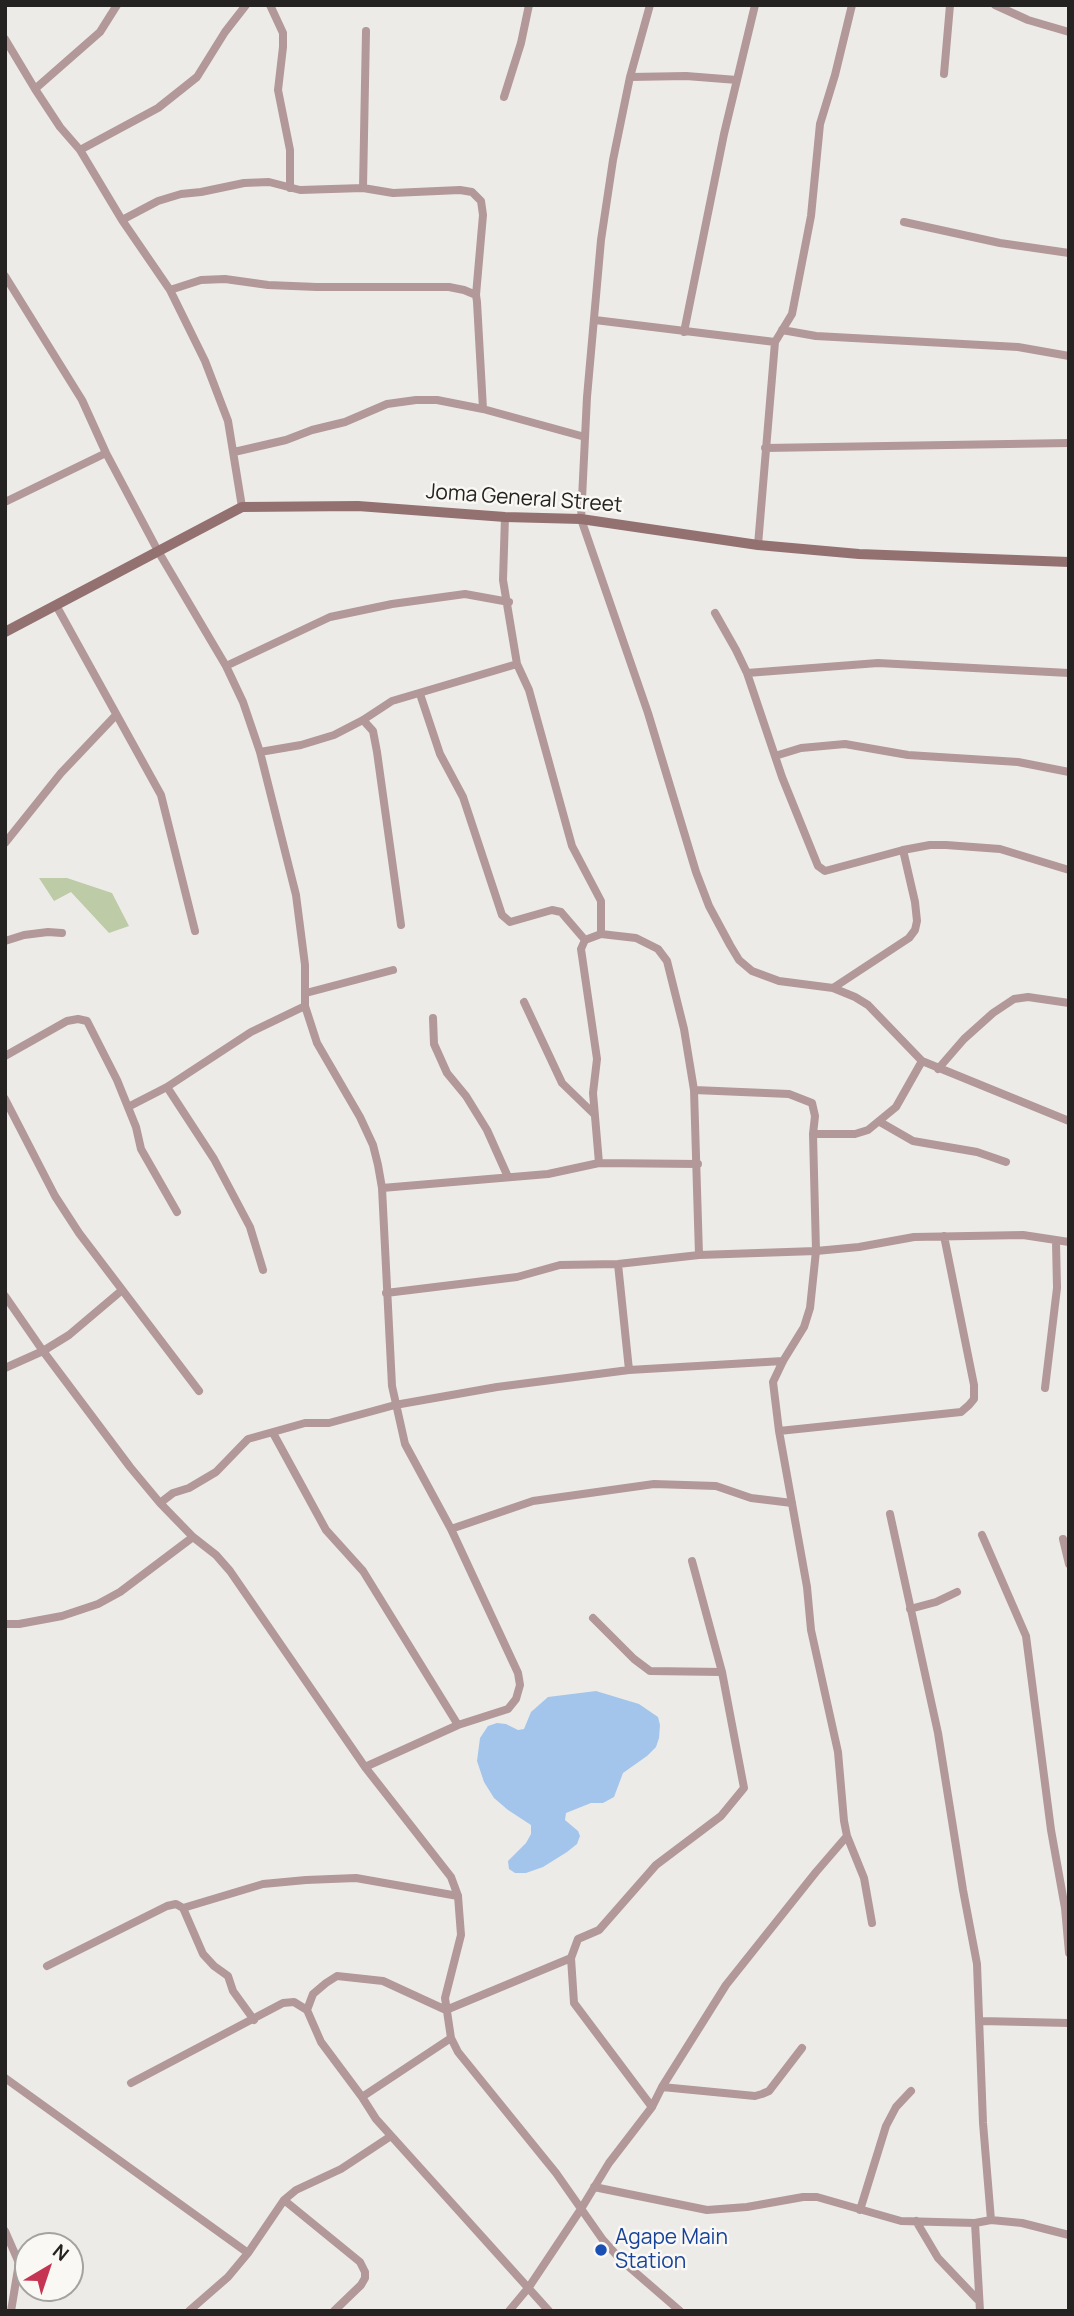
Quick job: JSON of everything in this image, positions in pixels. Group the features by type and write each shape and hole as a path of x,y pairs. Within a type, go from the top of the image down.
{"street":[{"path":"35,89 100,32 117,5"},
{"path":"80,150 158,108 197,78 225,32 246,5"},
{"path":"270,5 283,33 278,90 290,150 290,188"},
{"path":"504,97 521,43 529,5"},
{"path":"650,5 630,78 613,160 601,240 581,519 648,713 696,872 709,906 730,945 739,960 752,971 779,981 833,988 855,997 868,1005 922,1061 1069,1121"},
{"path":"684,331 724,134 755,5"},
{"path":"758,545 775,342 792,314 811,216 820,124 852,5"},
{"path":"944,74 950,5"},
{"path":"995,5 1028,20 1069,32"},
{"path":"363,188 366,31"},
{"path":"5,39 35,89 60,127 80,150 122,220 170,290 205,361 228,421 242,507"},
{"path":"630,78 685,76 737,80"},
{"path":"122,220 158,201 181,194 244,183 270,182 300,190 363,188 393,193 460,190 472,192 481,201 483,215 475,295 483,409"},
{"path":"904,222 1000,243 1069,253"},
{"path":"5,276 82,400 106,453 158,551 226,666 243,702 260,752 296,895 306,965 305,1006 317,1044 360,1117 373,1145 382,1188 391,1375 405,1444 451,1529 517,1673 520,1685 516,1699 508,1709 458,1725 365,1767"},
{"path":"170,290 201,280 225,279 268,285 317,287 449,287 475,295"},
{"path":"594,320 775,342"},
{"path":"782,330 816,336 1018,347 1069,356"},
{"path":"234,452 345,422 387,404 416,400 437,400 483,409 585,437"},
{"path":"765,448 1069,443"},
{"path":"5,502 106,453"},
{"name":"Joma General Street","path":"5,632 57,607 242,507 358,506 505,517 581,519 758,545 859,554 1069,562"},
{"path":"505,517 503,580 509,602 517,664 528,690 572,846 601,901 601,934"},
{"path":"226,666 330,617 392,604 465,594 509,602"},
{"path":"57,607 161,795 195,930"},
{"path":"715,613 747,673 775,757 818,866 825,871 903,850 946,845 1000,849 1069,870"},
{"path":"747,673 878,663 1069,673"},
{"path":"260,752 301,745 334,735 392,701 517,664"},
{"path":"420,694 440,754 463,797 502,915 510,922 552,910 561,912 585,940"},
{"path":"5,843 61,773 116,715"},
{"path":"363,720 373,732 377,752 401,925"},
{"path":"775,757 801,748 845,744 908,755 1018,762 1069,772"},
{"path":"833,988 909,938 915,930 915,902 903,850"},
{"path":"5,940 24,935 61,933"},
{"path":"599,1163 593,1093 597,1059 581,949 585,940 601,934 636,938 658,949 667,961 684,1028 694,1090 699,1255"},
{"path":"306,993 393,970"},
{"path":"939,1069 942,1062 964,1039 993,1013 1014,999 1028,997 1069,1003"},
{"path":"524,1002 562,1083 594,1114"},
{"path":"128,1107 167,1087 250,1032 305,1006"},
{"path":"433,1018 433,1044 447,1073 466,1096 486,1130 508,1177"},
{"path":"5,1056 67,1021 87,1021 117,1080 141,1149 177,1212"},
{"path":"813,1134 855,1133 868,1130 880,1122 896,1107 922,1061"},
{"path":"167,1087 214,1159 250,1227 263,1270"},
{"path":"694,1090 789,1094 812,1102 815,1116 813,1134 816,1251 810,1308 804,1327 773,1382 807,1587 811,1630 838,1752 844,1821 847,1836 864,1878 872,1923"},
{"path":"5,1099 55,1196 121,1290 199,1391"},
{"path":"880,1122 913,1141 977,1152 1006,1162"},
{"path":"382,1188 548,1174 599,1163 698,1164"},
{"path":"386,1293 517,1277 560,1265 618,1264 699,1255 816,1251 859,1247 914,1237 1023,1235 1069,1242"},
{"path":"779,1431 961,1412 969,1405 974,1399 974,1385 944,1236"},
{"path":"1045,1388 1057,1288 1056,1241"},
{"path":"618,1264 629,1370"},
{"path":"5,1368 43,1351 69,1335 121,1290"},
{"path":"5,1296 130,1467 160,1503 230,1571 365,1767 451,1877 458,1896 461,1935 445,1998 451,2038 458,2052 556,2173 603,2240 621,2260 680,2311"},
{"path":"160,1503 173,1493 189,1489 216,1472 248,1439 305,1423 329,1423 395,1405 497,1387 629,1370 783,1361"},
{"path":"273,1433 326,1530 363,1571 458,1725"},
{"path":"451,1529 533,1501 654,1484 716,1486 751,1499 792,1503"},
{"path":"890,1514 944,1765 977,1964 983,2123 991,2220"},
{"path":"982,1535 1026,1636 1051,1830 1067,1907 1069,1953"},
{"path":"5,1624 62,1616 99,1604 120,1592 194,1537"},
{"path":"1063,1539 1069,1564"},
{"path":"652,2107 574,2003 571,1958 578,1939 599,1930 656,1865 722,1816 744,1788 722,1672 691,1561"},
{"path":"910,1609 936,1602 957,1592"},
{"path":"593,1618 634,1659 650,1671 722,1672"},
{"path":"509,2311 529,2287 609,2163 652,2107 726,1985 847,1836"},
{"path":"183,1909 262,1884 306,1880 356,1878 458,1896"},
{"path":"47,1966 176,1904 183,1909 203,1954 228,1976 233,1991 254,2020"},
{"path":"307,2010 313,1994 337,1976 383,1981 446,2010 571,1958"},
{"path":"131,2083 284,2003 294,2002 307,2010 321,2042 376,2119 549,2311"},
{"path":"981,2021 1069,2023"},
{"path":"362,2097 451,2038"},
{"path":"662,2087 755,2096 769,2091 802,2048"},
{"path":"5,2078 248,2253"},
{"path":"860,2210 886,2126 896,2107 911,2091"},
{"path":"189,2311 228,2277 284,2200 296,2190 341,2169 391,2136"},
{"path":"594,2187 707,2210 817,2197 901,2221 975,2223 991,2220 1022,2223 1069,2235"},
{"path":"284,2200 360,2262 365,2272 361,2285 334,2311"},
{"path":"916,2221 938,2258 978,2300"},
{"path":"975,2223 980,2311"},
{"path":"5,2231 19,2263 11,2311"}],"green space":[{"path":"39,878 67,878 112,893 129,926 109,933 71,892 54,901"}],"water":[{"path":"596,1691 639,1704 658,1717 660,1725 656,1747 623,1773 614,1797 603,1803 591,1803 566,1813 565,1820 580,1836 577,1844 543,1867 526,1873 515,1873 509,1869 508,1861 526,1843 531,1834 531,1825 494,1798 484,1782 477,1761 480,1738 488,1726 497,1723 518,1730 524,1729 531,1712 548,1697"}],"place":[{"name":"Agape Main Station","path":"601,2250"}]}
